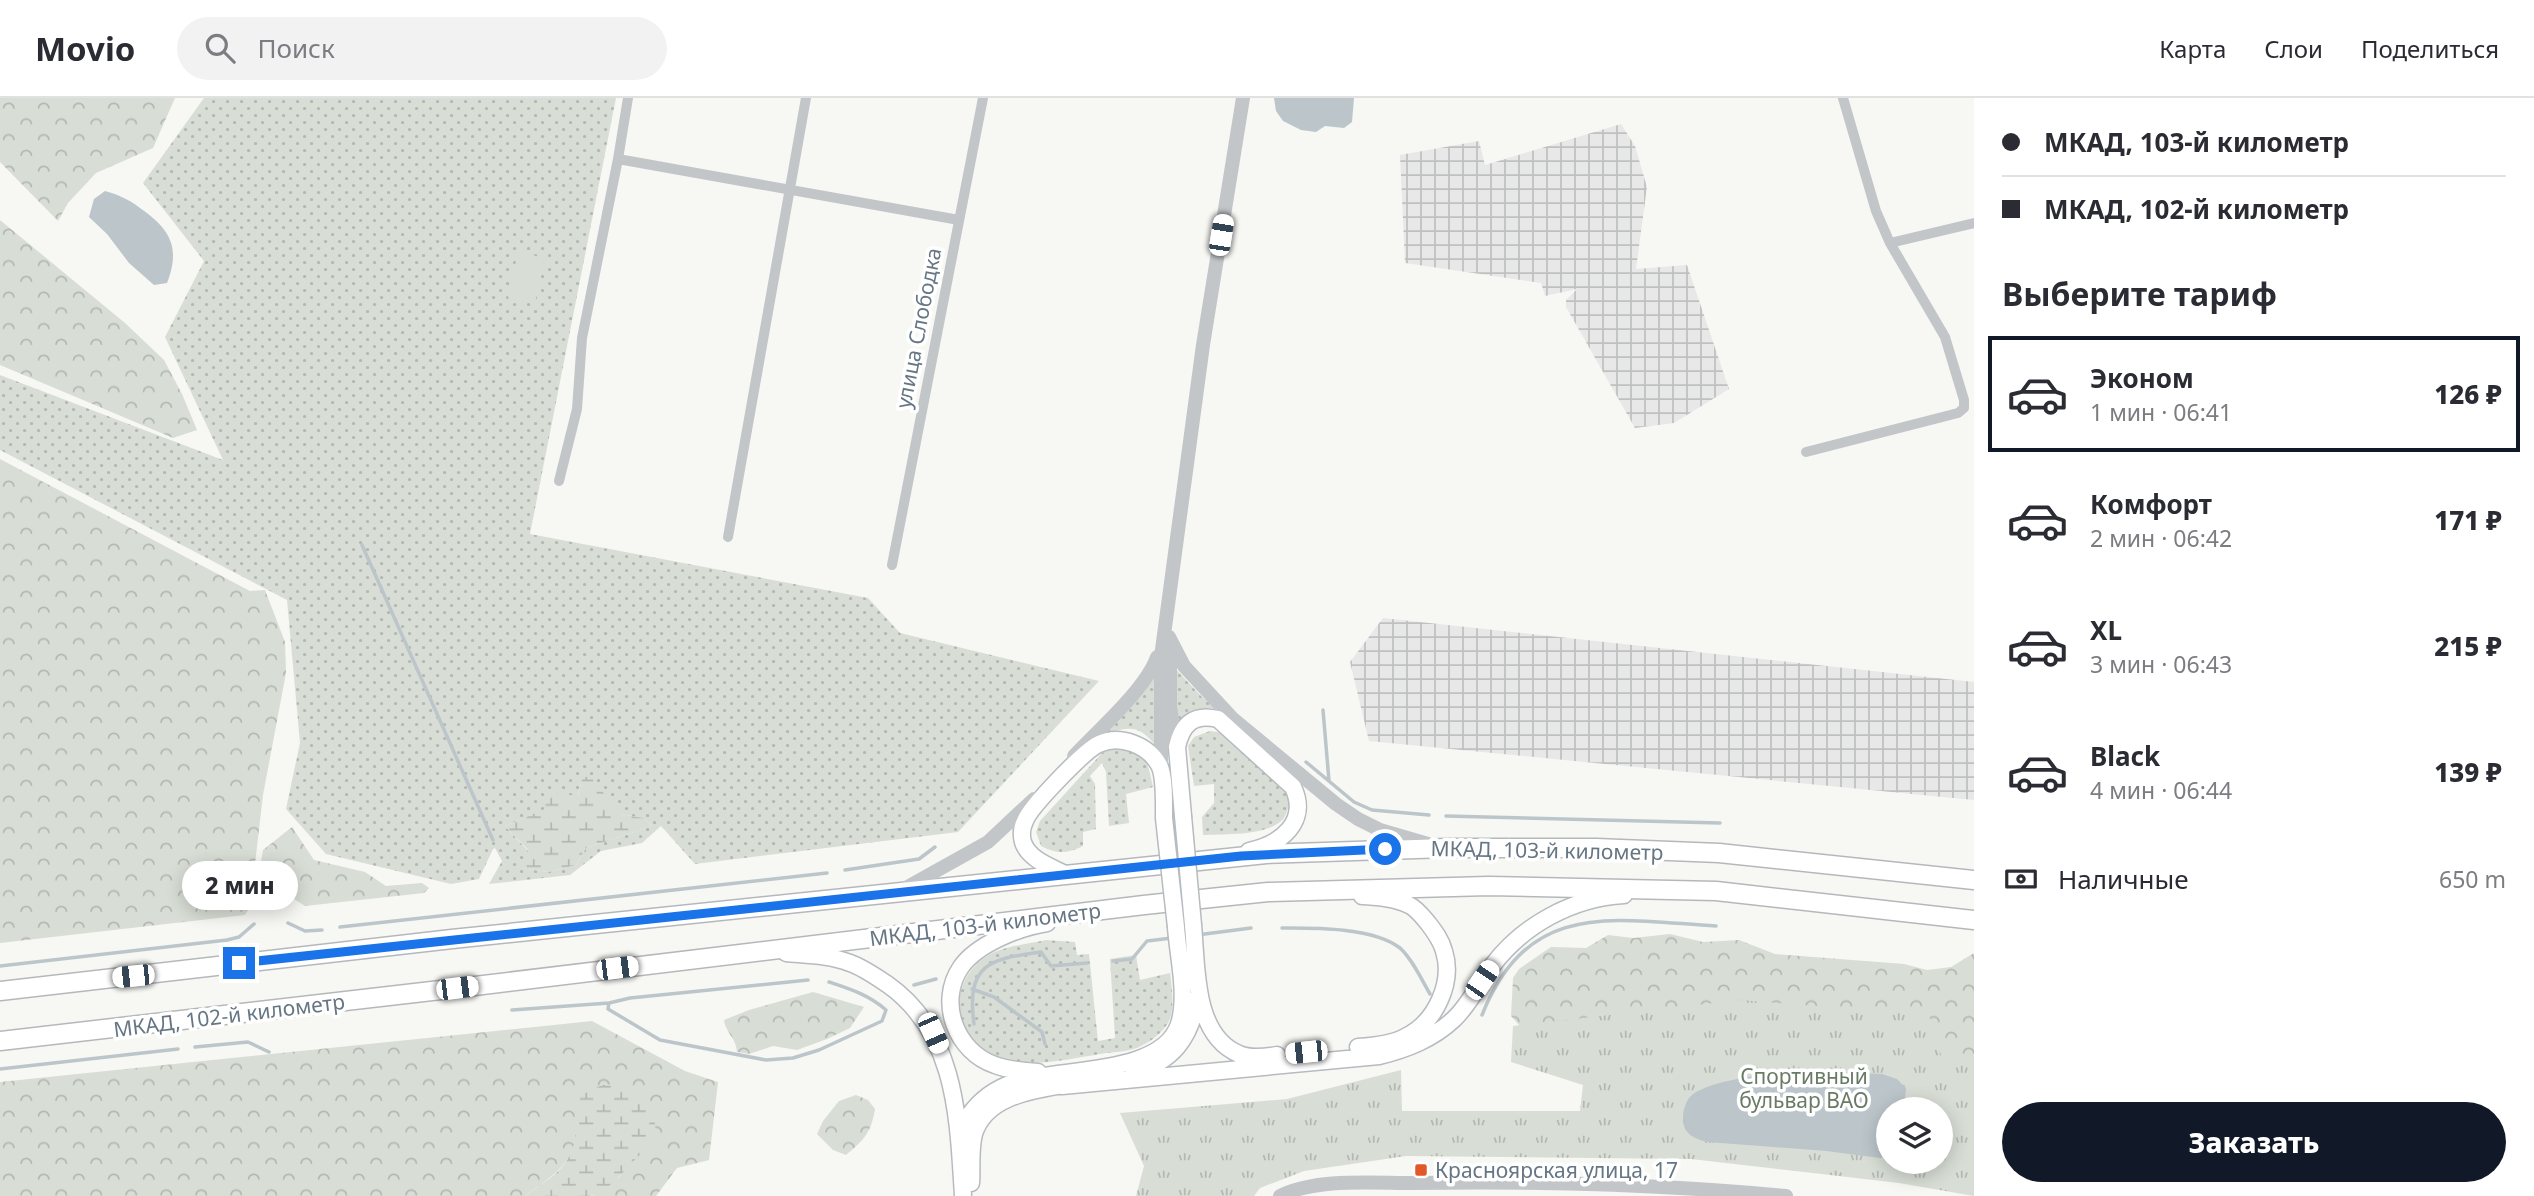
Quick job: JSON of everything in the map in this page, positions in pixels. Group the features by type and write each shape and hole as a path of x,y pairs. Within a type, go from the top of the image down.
{"highway":[{"name":"МКАД, 103-й километр","path":"0,991 452,939 1266,854 1447,848 1596,848 1718,853 1974,880"},
{"name":"МКАД, 103-й километр","path":"457,988 1268,892 1489,886 1716,891 1974,920"},
{"name":"МКАД, 102-й километр","path":"0,1041 457,988"}],"main road":[{"path":"1216,859 1276,842 1292,827 1299,815 1299,800 1293,787 1218,719 1206,716 1195,719 1185,727 1177,747 1199,988 1206,1017 1222,1044 1241,1055 1259,1057 1377,1045 1405,1038 1423,1025 1437,1008 1447,971 1445,953 1439,937 1410,905 1381,897 1268,892"},
{"path":"971,1196 973,1137 979,1123 991,1109 1009,1098 1056,1080 1152,1054 1169,1040 1178,1027 1182,1010 1161,767 1141,746 1114,740 1099,744 1085,753 1032,809 1025,820 1022,832 1024,844 1039,860 1065,874"},
{"path":"1144,905 1038,924 1003,936 978,951 961,966 950,1000 958,1035 968,1049 995,1066 1056,1080 1379,1056 1405,1050 1432,1036 1456,1018 1492,966 1515,939 1557,912 1581,902 1609,896 1716,891"},
{"path":"697,958 783,953 823,956 851,963 900,993 919,1012 944,1056 960,1150 963,1196"},
{"path":"960,1150 961,1132 968,1116 982,1100 1009,1084 1134,1074 1157,1065 1173,1052 1187,1035 1194,1019 1199,988"}],"street":[{"path":"559,481 576,409 582,338 628,98"},
{"path":"728,537 806,98"},
{"name":"улица Слободка","path":"892,565 983,98"},
{"path":"1178,765 1170,706 1167,638 1169,604 1199,370 1243,98"},
{"path":"1806,452 1958,413 1964,408 1945,337 1890,243 1876,211 1843,98"},
{"path":"618,159 958,220"},
{"path":"1890,243 1974,223"},
{"path":"1161,767 1160,672 1167,638"},
{"path":"1167,638 1184,666 1233,719 1336,804 1380,830 1447,848"},
{"path":"898,891 988,842 1015,818 1137,689 1154,667 1167,638"},
{"path":"1280,1196 1298,1189 1325,1185 1500,1181 1647,1185 1786,1196"}],"shaded area":[{"path":"1274,98 1354,98 1352,122 1344,128 1325,126 1316,132 1301,130 1283,121 1276,111"},
{"path":"1621,124 1635,146 1647,187 1636,269 1687,265 1729,389 1674,423 1635,428 1566,307 1566,300 1577,289 1545,296 1541,283 1405,263 1400,155 1479,141 1485,165"},
{"path":"105,191 136,205 165,231 173,249 167,283 154,285 129,263 107,234 89,217 94,199"},
{"path":"1383,618 1974,682 1974,800 1369,741 1350,662"},
{"path":"1789,1070 1882,1074 1897,1079 1906,1088 1905,1097 1876,1097 1876,1157 1707,1142 1693,1137 1687,1132 1683,1118 1688,1099 1703,1089 1726,1081"}],"green space":[{"path":"0,98 175,98 153,148 96,173 68,203 58,221 0,162"},
{"path":"204,98 616,98 530,534 868,598 900,633 1099,681 958,832 695,864 661,826 642,843 601,851 570,875 489,884 502,861 495,848 479,879 451,884 326,854 286,809 300,743 287,600 0,450 0,375 223,460 165,337 204,261 143,183","holes":["582,778 620,814 644,818 652,826 586,848 576,865 548,872 521,868 529,852 505,826 578,796"]},
{"path":"0,220 125,323 164,360 197,430 173,438 0,365"},
{"path":"518,252 545,258 535,303 508,298"},
{"path":"0,459 250,591 265,590 285,642 286,673 263,795 250,907 245,915 0,943"},
{"path":"1173,666 1216,708 1195,711 1177,722"},
{"path":"1156,673 1155,745 1137,730 1117,730 1101,735"},
{"path":"1210,731 1225,733 1284,788 1290,802 1284,818 1277,824 1246,833 1203,835 1202,817 1214,803 1214,784 1194,786 1188,746 1194,737"},
{"path":"1117,746 1134,751 1144,759 1153,787 1126,794 1129,823 1109,826 1106,772 1102,763 1090,776 1095,784 1096,829 1083,832 1083,846 1072,850 1057,852 1041,846 1036,832 1040,821 1102,753"},
{"path":"590,776 620,814 644,818 652,826 586,848 576,865 548,872 520,868 529,851 505,826 545,809 548,792 578,796 582,778"},
{"path":"292,827 314,860 365,872 386,886 422,883 429,888 424,893 305,906 259,874 263,850"},
{"path":"1670,934 1703,942 1739,940 1775,954 1904,964 1927,970 1951,967 1974,953 1974,1120 1953,1114 1953,1097 1876,1097 1876,1101 1517,1054 1519,1025 1511,1016 1513,978 1519,969 1551,947 1586,948 1608,935 1633,938"},
{"path":"1046,940 1075,942 1077,955 1089,954 1098,1041 1115,1038 1110,959 1136,955 1140,980 1170,973 1172,1008 1166,1026 1153,1039 1137,1048 1058,1061 1016,1062 990,1054 976,1045 961,1020 959,1005 967,977 976,965 995,952"},
{"path":"813,992 864,1007 850,1028 797,1050 773,1046 749,1054 737,1052 724,1020"},
{"name":"Спортивный бульвар ВАО","path":"1740,1000 1929,1015 1942,1058 1974,1058 1974,1196 1899,1183 1691,1159 1406,1156 1304,1171 1260,1188 1254,1196 1136,1196 1144,1166 1120,1113 1287,1099 1401,1070 1402,1111 1580,1111 1583,1085 1511,1062 1513,1026"},
{"path":"592,1021 685,1071 718,1082 709,1160 677,1168 656,1196 592,1196 619,1177 627,1167 576,1118 576,1133 570,1155 556,1173 525,1196 0,1196 0,1082"},
{"path":"607,1084 628,1093 649,1111 655,1128 649,1144 616,1180 595,1194 525,1196 561,1169 574,1144 576,1112 582,1096"},
{"path":"856,1095 868,1100 875,1109 866,1135 846,1155 833,1150 817,1134 823,1121 839,1101"}],"waterway":[{"path":"362,545 493,840"},
{"path":"1323,710 1329,781"},
{"path":"1306,762 1354,802 1372,810 1429,815"},
{"path":"1446,816 1720,823"},
{"path":"845,870 919,859 935,847"},
{"path":"340,927 827,873"},
{"path":"1482,1015 1501,977 1524,951 1550,934 1578,924 1609,921 1716,926"},
{"path":"288,923 305,931 322,930"},
{"path":"0,966 227,940 239,937 254,924"},
{"path":"1197,935 1251,928"},
{"path":"1282,928 1343,930 1388,941 1400,948 1409,958 1430,994"},
{"path":"1113,961 1132,959 1147,941 1172,938"},
{"path":"974,1024 974,988 985,968 995,962 1041,952 1051,966 1087,963"},
{"path":"914,985 936,979"},
{"path":"512,1010 609,1003 630,998 808,980"},
{"path":"609,1003 608,1009 660,1040 766,1060 793,1058 819,1050 882,1021 886,1010 880,1005 859,993 829,982"},
{"path":"972,989 994,997 1042,1032 1045,1044"},
{"path":"195,1047 248,1042 269,1052"},
{"path":"0,1069 178,1049"}],"place":[{"name":"Красноярская улица, 17","path":"1421,1170"}],"route":[{"path":"239,963 1241,856 1385,849"}]}
